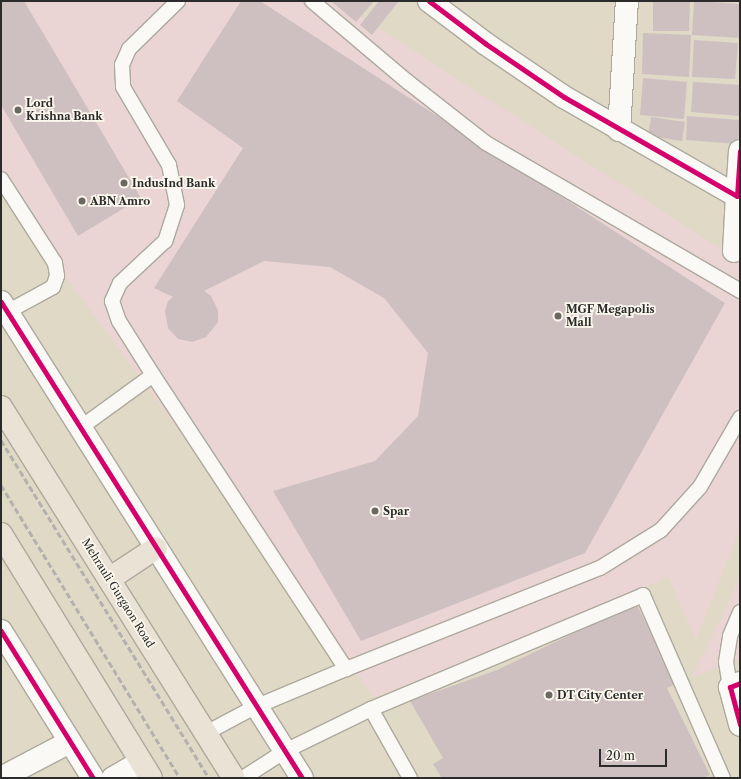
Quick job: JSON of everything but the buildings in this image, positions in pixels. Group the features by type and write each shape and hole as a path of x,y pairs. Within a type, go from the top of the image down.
{"main road":[{"name":"Mehrauli Gurgaon Road","path":"1,407 234,778"},
{"path":"1,534 146,770"},
{"path":"109,579 156,548"}],"street":[{"path":"429,1 486,44 544,84 619,130 737,196"},
{"path":"619,130 627,1"},
{"path":"734,251 740,151"},
{"path":"4,307 255,707 302,778"},
{"path":"1,631 93,778"},
{"path":"735,685 740,725"},
{"path":"1,778 70,742"},
{"path":"113,778 146,770"}],"lane":[{"path":"178,1 129,49 122,65 123,87 169,165 177,205 165,241 120,283 112,302 119,321 153,375 346,668"},
{"path":"312,1 408,82 486,143 740,291"},
{"path":"1,179 55,263 56,276 53,287 4,307"},
{"path":"80,428 153,375"},
{"path":"206,733 255,707 346,668 600,568 661,530 700,487 740,418"},
{"path":"243,778 285,751 371,709 643,595 723,778"},
{"path":"735,685 726,662 730,636 740,612"},
{"path":"371,709 410,778"}],"shaded area":[{"path":"1,1 336,1 740,261 740,528 696,640 668,577 489,654 374,697 58,266 1,169"},
{"path":"740,576 740,659 692,677 719,623"}],"railway":[{"path":"1,440 209,778"},
{"path":"1,485 180,778"}],"cycle path":[{"path":"429,1 486,44 564,97 737,196 740,151"},
{"path":"1,302 302,778"},
{"path":"1,631 93,778"},
{"path":"740,683 730,687 740,725"}],"place":[{"name":"Lord Krishna Bank","path":"18,110"},
{"name":"IndusInd Bank","path":"124,183"},
{"name":"ABN Amro","path":"82,201"},
{"name":"MGF Megapolis Mall","path":"558,316"},
{"name":"Spar","path":"375,511"},
{"name":"DT City Center","path":"549,695"}]}
